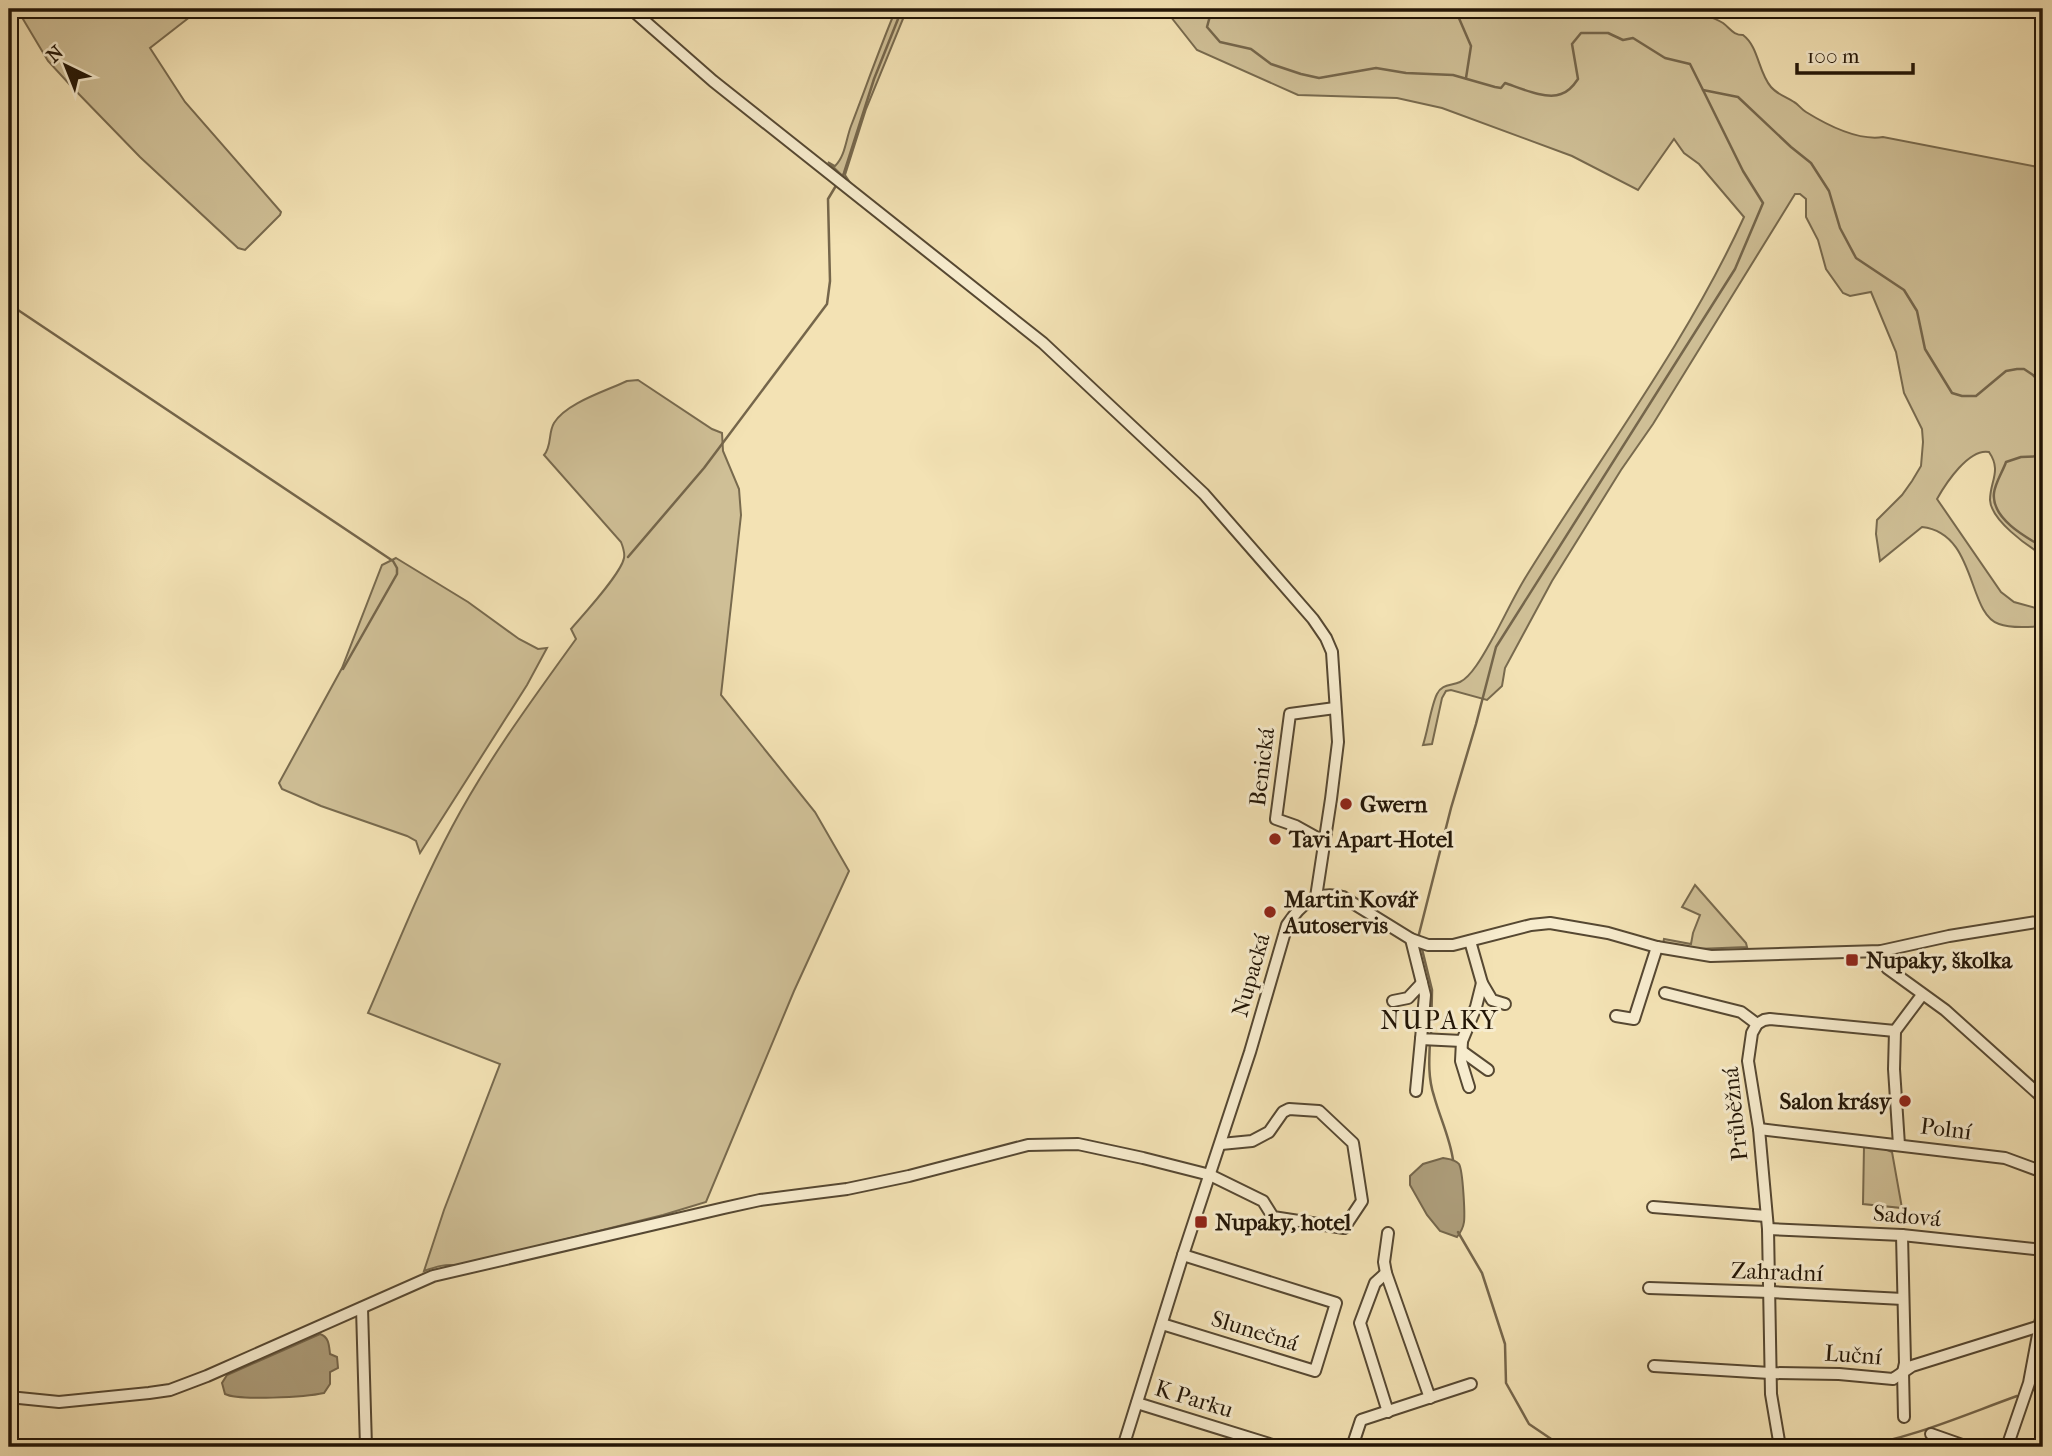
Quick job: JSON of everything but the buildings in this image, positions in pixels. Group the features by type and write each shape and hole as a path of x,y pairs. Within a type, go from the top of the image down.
{"street":[{"path":"631,9 713,81 1043,343 1204,494 1313,619 1332,652 1338,743 1316,897 1333,894 1343,897 1418,942 1453,945 1531,925 1550,923 1711,956 1881,951 1949,936 2043,921"},
{"name":"Benická","path":"1323,841 1296,826 1276,819 1290,714 1335,708"},
{"name":"Nupacká","path":"1123,1447 1221,1144 1287,925 1299,908 1316,897"},
{"path":"1470,941 1482,983 1492,1000 1505,1004"},
{"path":"1416,1091 1427,1039 1418,942"},
{"path":"1616,1017 1634,1019 1657,947"},
{"path":"1881,951 1886,968 1945,1010 2043,1098"},
{"path":"1393,1001 1408,998 1422,983"},
{"path":"1469,1087 1461,1061 1462,1046 1482,983"},
{"path":"1665,993 1741,1012 1757,1024 1770,1019 1895,1031"},
{"path":"1899,1145 1894,1069 1895,1031 1922,995"},
{"name":"Průběžná","path":"1757,1024 1752,1033 1748,1061 1759,1129 1768,1229 1771,1394 1780,1447"},
{"path":"1427,1039 1462,1046 1488,1070"},
{"path":"9,1397 59,1402 170,1390 410,1285 446,1273 736,1205 847,1189 909,1176 1028,1145 1078,1144 1210,1175 1263,1201 1273,1217 1344,1228 1362,1201 1353,1143 1319,1111 1283,1111 1269,1132 1260,1137 1252,1141 1221,1144"},
{"name":"Polní","path":"1759,1129 2005,1158 2043,1172"},
{"path":"1653,1207 1766,1216"},
{"name":"Sadová","path":"1768,1229 1902,1235 2043,1251"},
{"path":"1388,1233 1385,1273 1430,1398"},
{"path":"1902,1235 1905,1361 1903,1417"},
{"name":"Slunečná","path":"1162,1324 1315,1371 1336,1303 1183,1255"},
{"path":"1385,1273 1375,1283 1360,1323 1388,1412"},
{"name":"Zahradní","path":"1649,1288 1903,1298"},
{"path":"362,1308 366,1447"},
{"path":"2007,1447 2029,1383 2043,1308"},
{"name":"Luční","path":"1654,1366 1893,1379 1912,1366 2040,1326"},
{"path":"1352,1447 1361,1420 1471,1384"},
{"name":"K Parku","path":"1137,1404 1279,1447"},
{"path":"1931,1434 1968,1447"}],"shaded area":[{"path":"17,9 200,9 150,48 185,102 281,212 280,215 245,250 238,248 140,157 72,87 48,61"},
{"path":"896,9 907,9 866,109 845,175 851,184 828,162 835,166 841,158"},
{"path":"1167,9 1690,9 1723,23 1734,33 1743,35 1752,46 1763,74 1773,89 1833,127 1863,137 1883,137 2043,168 2043,555 2011,532 1996,516 1990,500 1995,465 1989,452 1981,452 1966,461 1937,499 2001,592 2014,602 2043,610 2043,626 2009,626 1999,624 1989,617 1981,605 1962,558 1953,543 1940,532 1922,527 1880,561 1877,520 1902,495 1921,466 1922,429 1904,393 1896,352 1871,292 1850,296 1843,293 1826,269 1818,240 1806,217 1806,199 1795,194 1552,581 1505,668 1502,686 1487,700 1446,691 1432,744 1423,745 1437,694 1444,687 1465,679 1479,661 1527,575 1696,310 1744,217 1674,139 1638,190 1572,156 1442,108 1397,98 1298,95 1197,50"},
{"path":"638,380 722,433 723,451 739,489 741,515 721,695 815,812 849,871 794,991 706,1202 458,1266 445,1265 424,1271 444,1210 500,1064 368,1013 429,873 466,802 511,731 576,639 571,629 609,584 624,558 621,542 544,455 552,427 560,416 577,404 627,381"},
{"path":"396,558 468,602 519,639 538,649 547,648 527,685 420,853 416,841 407,836 321,806 282,789 279,783 342,668 382,565"},
{"path":"1695,885 1747,947 1697,949 1663,944 1664,939 1691,944 1700,915 1682,907"},
{"path":"1864,1146 1892,1152 1902,1208 1863,1204"},
{"path":"1443,1158 1457,1162 1462,1175 1464,1222 1457,1237 1440,1231 1427,1215 1410,1185 1410,1176 1423,1164"},
{"path":"320,1334 327,1339 330,1354 337,1357 338,1368 330,1372 330,1384 324,1393 258,1398 225,1394 222,1383 227,1375"}],"waterway":[{"path":"841,179 874,79 902,9"},
{"path":"1203,9 1210,16 1207,27 1220,42 1251,49 1271,64 1301,74 1319,78 1376,68 1406,73 1453,75 1501,88 1505,83 1548,96 1564,93 1578,79 1572,44 1581,33 1608,33 1623,40 1633,38 1665,58 1690,64 1703,90 1738,97 1811,163 1829,191 1840,228 1856,258 1904,290 1917,311 1925,349 1952,393 1976,396 2006,371 2017,369 2024,369 2043,385"},
{"path":"1455,9 1471,46 1466,78"},
{"path":"1419,938 1451,808 1496,647 1735,269 1763,203 1743,171 1703,90"},
{"path":"628,557 704,468 827,304 830,281 828,199 837,184"},
{"path":"9,304 393,561 397,574 343,669"},
{"path":"2043,456 2021,457 2006,462 1994,493 1998,511 2003,518 2043,547"},
{"path":"1421,945 1432,990 1431,1035"},
{"path":"1430,1041 1431,1082 1453,1160"},
{"path":"1458,1232 1482,1273 1505,1344 1506,1383 1529,1424 1563,1447"},
{"path":"2033,1390 2043,1387"},
{"path":"1855,1447 1916,1432 2017,1396"},
{"path":"1688,1447 1772,1441"},
{"path":"1786,1443 1809,1447"}],"place":[{"name":"Gwern","path":"1346,804"},
{"name":"Tavi Apart-Hotel","path":"1275,839"},
{"name":"Martin Kovář Autoservis","path":"1270,912"},
{"name":"Nupaky, školka","path":"1852,960"},
{"name":"Salon krásy","path":"1905,1101"},
{"name":"Nupaky, hotel","path":"1201,1222"}],"district":[{"name":"NUPAKY","path":"1440,1020"}]}
